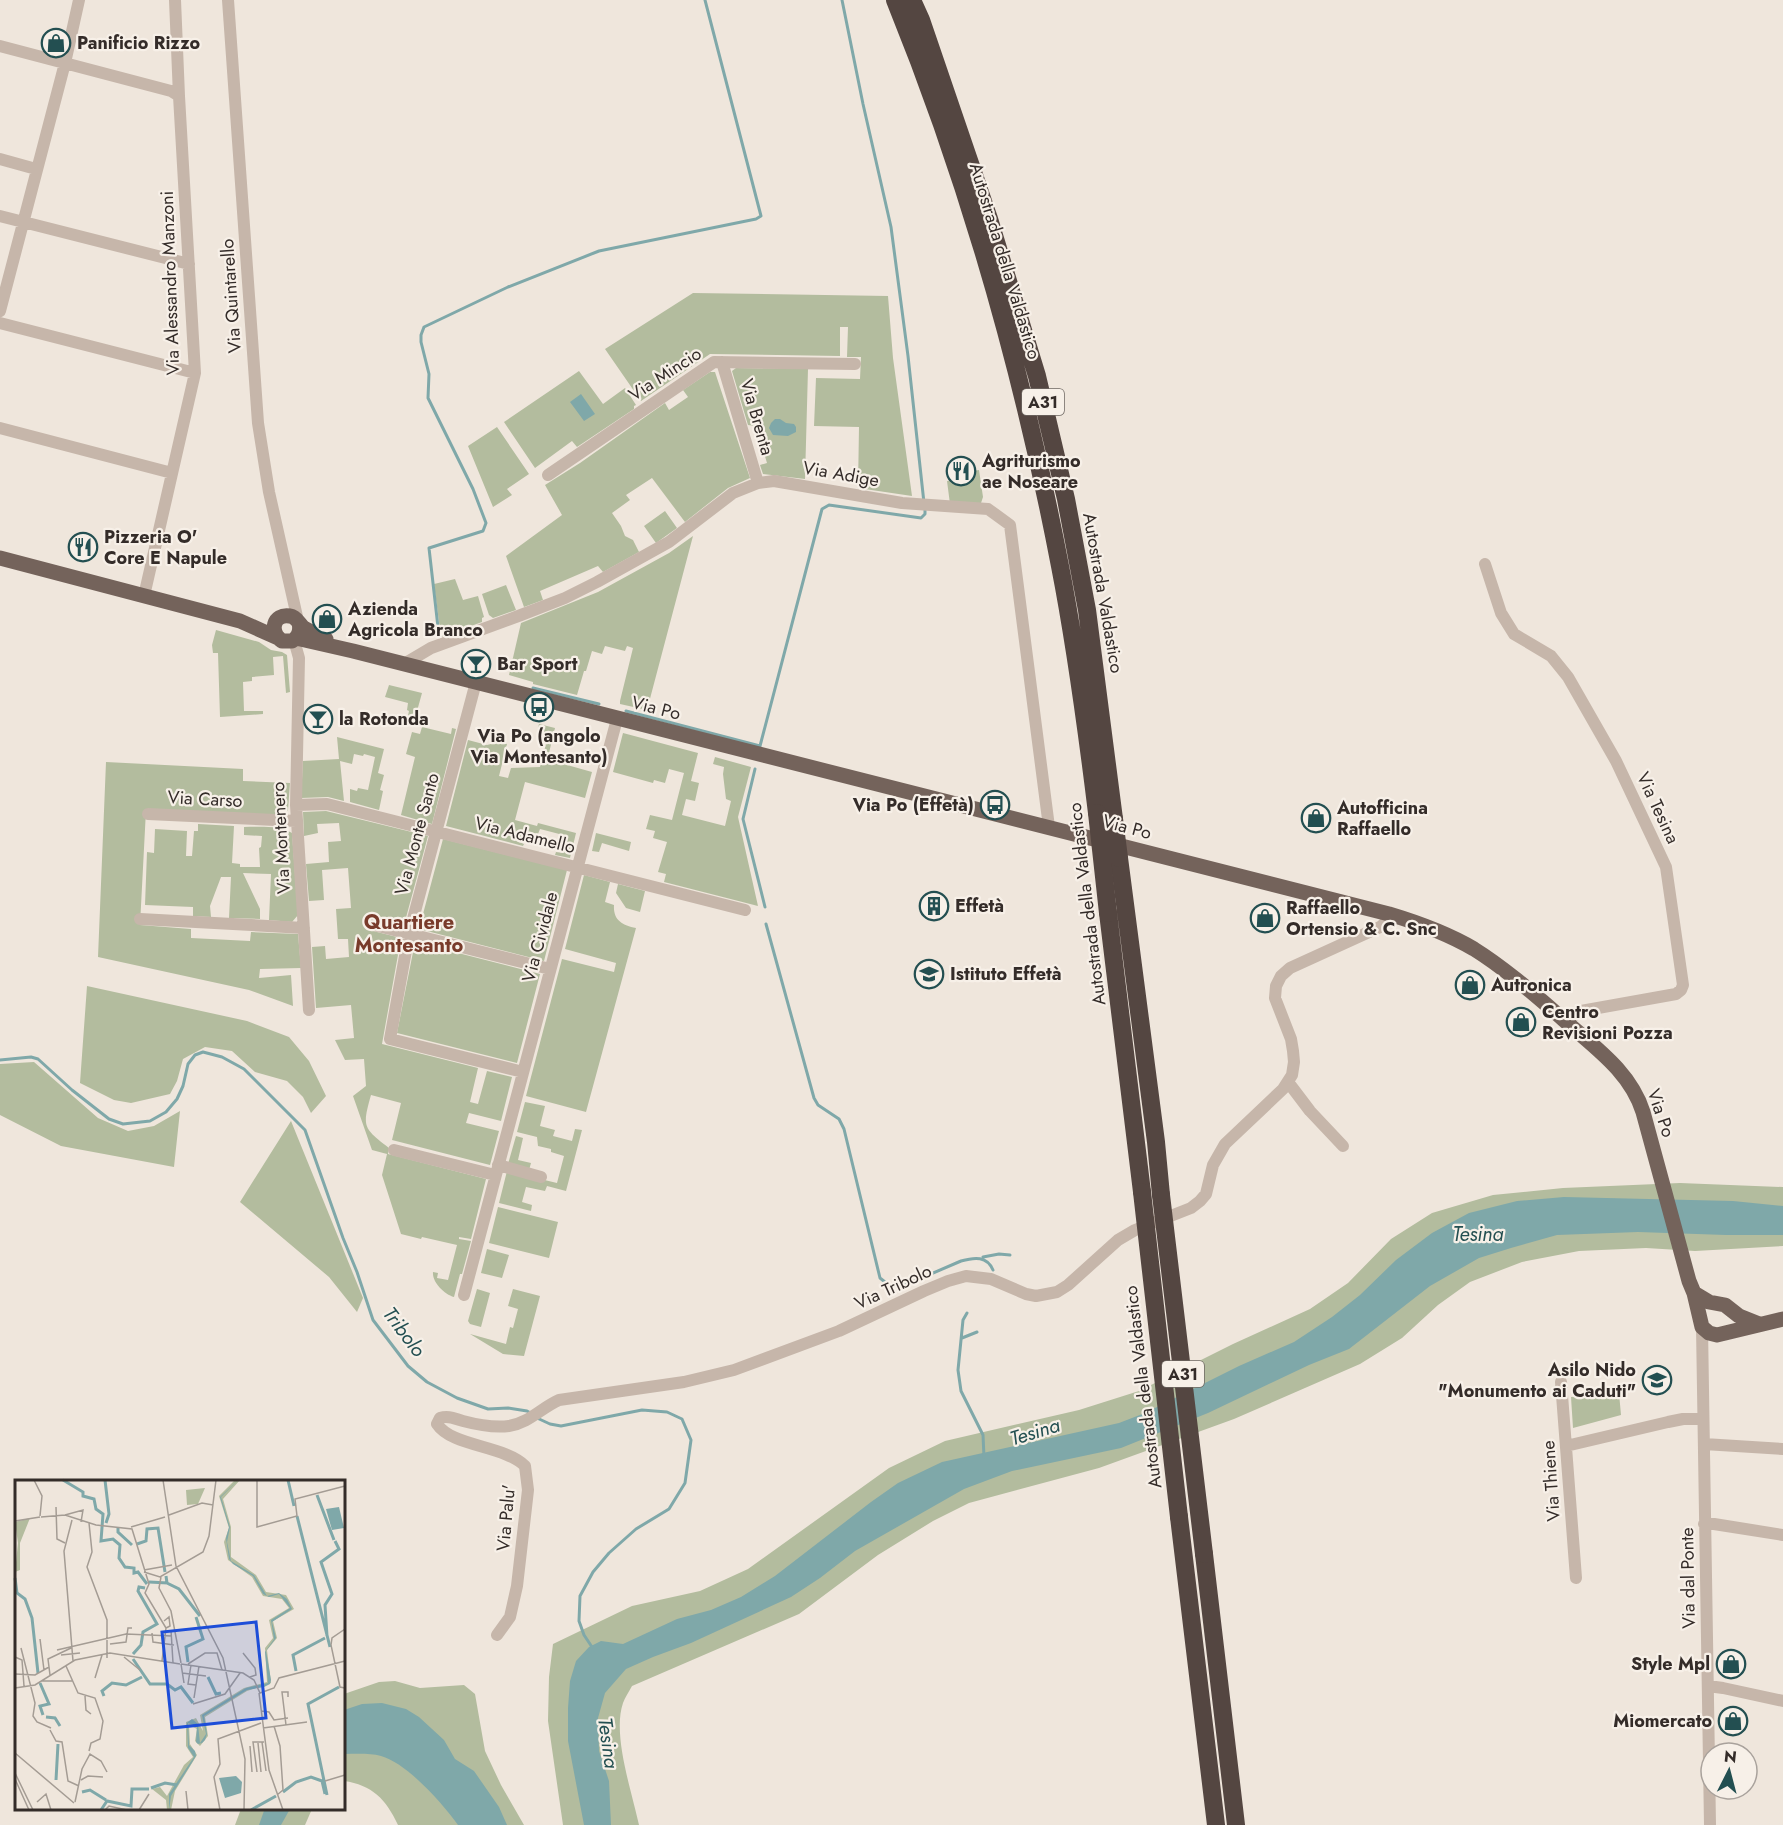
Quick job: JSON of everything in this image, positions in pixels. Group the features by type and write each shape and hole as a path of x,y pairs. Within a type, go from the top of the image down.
{"highway":[{"name":"Autostrada della Valdastico","path":"895,0 962,184 1014,360 1047,502 1106,816 1119,858 1156,1142 1236,1825"},
{"name":"Autostrada Valdastico","path":"912,0 921,20 989,219 1037,376 1087,610 1106,816"},
{"name":"Autostrada della Valdastico","path":"1106,816 1108,913 1216,1825"}],"main road":[{"path":"0,558 240,621 279,618"},
{"path":"279,618 274,627 291,634"},
{"name":"Via Po","path":"240,621 617,719 1389,914 1438,930 1473,948 1503,968 1607,1057 1631,1086 1643,1112 1701,1323"},
{"path":"1691,1287 1704,1299 1759,1324"},
{"path":"1724,1333 1733,1318 1722,1306 1706,1306 1701,1323 1713,1335 1724,1333 1783,1318"}],"street":[{"path":"0,311 65,63 79,0"},
{"name":"Via Alessandro Manzoni","path":"144,596 195,372 175,0"},
{"name":"Via Quintarello","path":"228,0 258,423 269,492 290,586 291,634"},
{"path":"0,46 171,91 179,96"},
{"path":"0,159 36,169"},
{"path":"0,216 189,264"},
{"path":"0,323 195,372"},
{"name":"Via Mincio","path":"548,475 714,362 855,364"},
{"name":"Via Brenta","path":"722,362 758,483"},
{"path":"0,428 172,473"},
{"name":"Via Adige","path":"404,664 431,648 565,598 597,582 669,542 733,493 758,483 774,481 902,503 988,509 1010,525 1049,827"},
{"name":"Via Tesina","path":"1485,564 1501,613 1514,634 1551,656 1568,677 1616,761 1666,867 1683,985 1681,990 1676,994 1581,1011 1567,1023"},
{"name":"Via Quintarello","path":"279,618 290,586"},
{"name":"Via Montenero","path":"291,634 290,649 298,665 296,821 309,1010"},
{"name":"Via Monte Santo","path":"476,682 409,934 390,1039 523,1072"},
{"name":"Via Cividale","path":"464,1295 617,719"},
{"name":"Via Adamello","path":"296,806 327,804 745,910"},
{"name":"Via Carso","path":"148,814 296,821"},
{"path":"1342,1146 1310,1111 1288,1082 1292,1075 1293,1051 1291,1039 1275,998 1276,986 1281,976 1290,968 1380,927 1386,922 1389,914"},
{"path":"140,919 304,928"},
{"path":"374,925 550,969"},
{"name":"Via Tribolo","path":"438,1421 445,1416 492,1426 509,1426 529,1420 540,1410 559,1400 684,1382 734,1370 839,1331 924,1291 966,1276 991,1279 1036,1296 1057,1292 1068,1285 1118,1240 1135,1230 1191,1208 1200,1201 1206,1194 1213,1165 1225,1144 1278,1095 1288,1082"},
{"path":"394,1150 541,1177"},
{"name":"Via dal Ponte","path":"1701,1323 1710,1825"},
{"name":"Via dal Ponte","path":"1703,1366 1709,1351 1724,1333"},
{"name":"Via Thiene","path":"1561,1382 1576,1578"},
{"path":"1566,1446 1675,1421 1703,1419"},
{"name":"Via Palu'","path":"438,1421 439,1428 448,1433 473,1444 512,1456 525,1466 528,1490 518,1586 510,1617 497,1635"},
{"path":"1704,1444 1783,1449"},
{"path":"1704,1524 1783,1535"},
{"path":"1708,1686 1783,1701"}],"green space":[{"path":"693,293 888,296 893,358 912,496 858,488 859,427 814,426 816,378 860,379 861,357 847,357 848,327 840,327 840,356 710,354 641,401 605,349"},
{"path":"736,368 808,369 805,479 763,474 760,465 767,463 756,426 748,425 732,371"},
{"path":"579,371 603,404 625,388 636,405 634,409 577,447 572,441 535,468 504,422"},
{"path":"710,372 715,372 750,478 728,488 685,522 652,478 626,495 630,500 612,513 625,536 633,540 639,552 603,572 598,566 540,591 543,600 524,607 506,556 562,515 545,485 665,403 669,410 688,397 683,390"},
{"path":"497,427 529,474 507,489 512,495 493,507 468,446"},
{"path":"979,470 983,497 981,503 950,504 947,481 974,479 973,471"},
{"path":"665,511 677,528 656,543 644,526"},
{"path":"693,536 647,710 620,704 633,648 627,646 625,651 605,646 602,654 592,651 577,695 533,684 533,682 509,675 521,623 598,592 669,553"},
{"path":"455,579 463,600 478,596 484,617 482,622 441,637 434,584"},
{"path":"506,585 516,610 493,618 489,615 482,594"},
{"path":"216,630 259,642 271,650 287,655 290,692 286,693 283,656 273,657 274,675 252,677 252,681 243,682 244,711 263,711 263,714 220,717 218,653 213,653 212,645"},
{"path":"389,685 422,693 414,722 407,720 408,703 385,697"},
{"path":"539,724 555,728 548,757 560,760 560,763 592,772 585,798 525,782 515,820 537,826 538,823 576,833 570,858 555,855 556,852 563,853 567,836 540,829 538,834 523,830 519,842 524,844 523,846 446,826 468,740 487,745 499,742 507,744 499,776 508,778 511,768 540,767 548,736 537,733"},
{"path":"422,727 451,734 452,728 456,729 432,824 401,815 415,757 406,754 412,732 420,734"},
{"path":"623,733 698,753 691,781 699,783 695,801 686,799 682,815 725,826 731,801 726,799 724,767 713,764 715,757 751,767 738,817 758,906 664,882 666,874 658,872 667,842 653,838 655,831 646,829 650,815 672,820 684,773 669,769 665,783 654,780 653,783 613,772"},
{"path":"337,737 384,749 378,773 384,775 380,790 383,791 379,810 350,802 350,789 368,790 375,757 364,754 363,756 354,754 352,764 340,761 344,801 328,797 301,798 303,761 339,759"},
{"path":"106,762 243,769 243,781 290,783 288,810 284,815 146,810 140,925 191,929 191,938 250,941 251,932 298,934 301,968 260,969 259,978 291,975 293,1006 249,990 98,957"},
{"path":"326,811 428,836 404,925 376,918 373,931 401,938 382,1044 478,1068 470,1102 478,1104 487,1071 512,1077 501,1121 469,1113 466,1123 499,1131 490,1165 392,1140 401,1103 371,1095 368,1106 367,1126 374,1136 389,1148 388,1154 486,1179 471,1239 459,1237 459,1239 471,1241 454,1297 439,1287 434,1280 433,1272 438,1273 437,1278 448,1280 457,1245 401,1234 382,1175 387,1154 372,1150 353,1096 366,1086 364,1059 345,1060 335,1040 354,1038 351,1005 316,1008 312,947 325,946 326,959 349,957 348,939 338,939 336,909 351,908 348,868 322,870 324,900 309,901 306,864 329,862 328,842 341,841 339,823 317,824 318,833 304,836 303,812"},
{"path":"198,824 234,826 232,863 240,864 240,867 260,867 259,848 262,836 244,835 244,827 275,828 292,833 298,915 292,922 269,920 271,874 243,873 260,909 260,919 229,918 231,877 221,877 210,906 211,917 193,916 193,907 145,905 147,852 154,853 155,829 187,831 186,856 192,856 194,831 198,831"},
{"path":"596,833 631,842 629,851 602,843 599,852 592,851"},
{"path":"443,839 567,870 544,961 419,929"},
{"path":"584,875 610,882 605,902 614,905 619,921 636,928 586,1112 526,1096 562,959 614,972 616,963 565,949"},
{"path":"618,884 645,891 640,912 626,908 616,893"},
{"path":"415,942 540,974 517,1063 397,1033"},
{"path":"87,986 247,1021 289,1037 309,1061 326,1096 311,1113 303,1097 287,1081 255,1072 232,1051 205,1047 183,1059 177,1081 170,1094 131,1103 114,1100 80,1083"},
{"path":"34,1062 98,1118 128,1131 154,1126 180,1111 174,1167 61,1146 0,1115 0,1064"},
{"path":"525,1102 545,1106 540,1126 555,1130 553,1136 572,1141 575,1129 582,1130 566,1191 547,1186 545,1191 526,1187 522,1202 532,1205 531,1211 499,1203 507,1171 557,1183 564,1156 551,1152 551,1149 538,1146 537,1137 517,1132"},
{"path":"291,1121 363,1298 357,1312 329,1277 240,1202"},
{"path":"516,1136 523,1138 518,1160 531,1163 529,1170 508,1164"},
{"path":"1680,1183 1783,1187 1783,1246 1695,1251 1646,1248 1579,1251 1522,1262 1470,1282 1438,1305 1402,1338 1360,1364 1234,1419 1099,1468 969,1503 933,1521 878,1555 799,1614 632,1686 623,1703 620,1731 624,1764 639,1825 563,1825 548,1721 549,1677 553,1644 632,1606 700,1591 748,1569 889,1468 945,1441 1079,1410 1139,1391 1310,1309 1348,1283 1391,1239 1432,1213 1493,1195 1563,1188"},
{"path":"498,1207 558,1222 549,1258 489,1243"},
{"path":"487,1249 509,1255 502,1278 481,1273"},
{"path":"477,1289 490,1293 481,1327 470,1324 468,1321"},
{"path":"513,1289 540,1296 524,1356 503,1354 470,1334 506,1344 518,1309 508,1306"},
{"path":"1619,1393 1621,1415 1573,1428 1571,1397"},
{"path":"395,1681 420,1688 464,1685 475,1694 485,1751 524,1825 398,1825 377,1795 363,1786 345,1781 345,1694 379,1682"},
{"path":"241,1810 312,1810 305,1825 235,1825"}],"water":[{"path":"581,394 595,414 584,421 570,402"},
{"path":"775,419 794,424 796,432 788,436 773,435 769,428"},
{"name":"Tesina","path":"1564,1197 1733,1201 1783,1206 1783,1235 1638,1232 1557,1235 1511,1248 1479,1258 1430,1286 1349,1349 1309,1365 1208,1413 1121,1448 1012,1471 964,1489 855,1551 791,1597 691,1643 626,1669 605,1693 598,1718 599,1751 609,1781 611,1825 584,1825 568,1741 568,1708 570,1681 576,1661 589,1647 601,1641 623,1644 677,1619 711,1610 741,1597 775,1576 898,1483 942,1462 1119,1423 1145,1413 1239,1366 1294,1342 1360,1295 1396,1260 1432,1233 1469,1213 1517,1201"},
{"path":"382,1703 406,1709 419,1717 444,1740 455,1759 474,1771 499,1807 507,1825 458,1825 413,1775 391,1760 377,1755 345,1754 345,1710 362,1704"},
{"path":"264,1810 289,1810 281,1825 259,1825"}],"waterway":[{"path":"439,636 429,548 483,531 486,523 473,489 428,398 429,374 421,342 424,327 508,287 599,251 756,219 761,216 705,0"},
{"path":"842,0 891,227 924,503"},
{"path":"626,711 760,746 822,509 829,505 921,518 925,514 925,509"},
{"path":"533,688 599,704"},
{"path":"755,769 743,819 765,907"},
{"path":"766,924 814,1098 818,1105 839,1119 844,1129 880,1278 890,1286 903,1286 961,1261 976,1258 987,1262 993,1270"},
{"name":"Tribolo","path":"0,1060 31,1057 38,1059 109,1119 123,1124 150,1121 166,1112 177,1099 183,1086 188,1064 195,1055 203,1052 222,1057 244,1069 305,1130 373,1320 408,1366 427,1382 457,1398 488,1409 508,1408 532,1414"},
{"path":"983,1257 999,1254 1010,1255"},
{"path":"967,1313 963,1320 958,1370 961,1391 983,1435 984,1457"},
{"path":"962,1338 977,1332"},
{"name":"Tribolo","path":"537,1418 561,1426 642,1410 667,1412 682,1419 691,1440 685,1483 669,1509 636,1529 609,1553 593,1572 580,1596 579,1621 592,1647"}],"place":[{"name":"Panificio Rizzo","path":"56,43"},
{"name":"Agriturismo ae Noseare","path":"961,471"},
{"name":"Pizzeria O' Core E Napule","path":"83,547"},
{"name":"Azienda Agricola Branco","path":"327,619"},
{"name":"Bar Sport","path":"476,664"},
{"name":"Via Po (angolo Via Montesanto)","path":"539,707"},
{"name":"la Rotonda","path":"318,719"},
{"name":"Via Po (Effetà)","path":"995,805"},
{"name":"Autofficina Raffaello","path":"1316,818"},
{"name":"Effetà","path":"934,906"},
{"name":"Raffaello Ortensio & C. Snc","path":"1265,918"},
{"name":"Istituto Effetà","path":"929,974"},
{"name":"Autronica","path":"1470,985"},
{"name":"Centro Revisioni Pozza","path":"1521,1022"},
{"name":"Asilo Nido \"Monumento ai Caduti\"","path":"1657,1380"},
{"name":"Style Mpl","path":"1731,1664"},
{"name":"Miomercato","path":"1733,1721"}],"district":[{"name":"Quartiere Montesanto","path":"409,934"}]}
